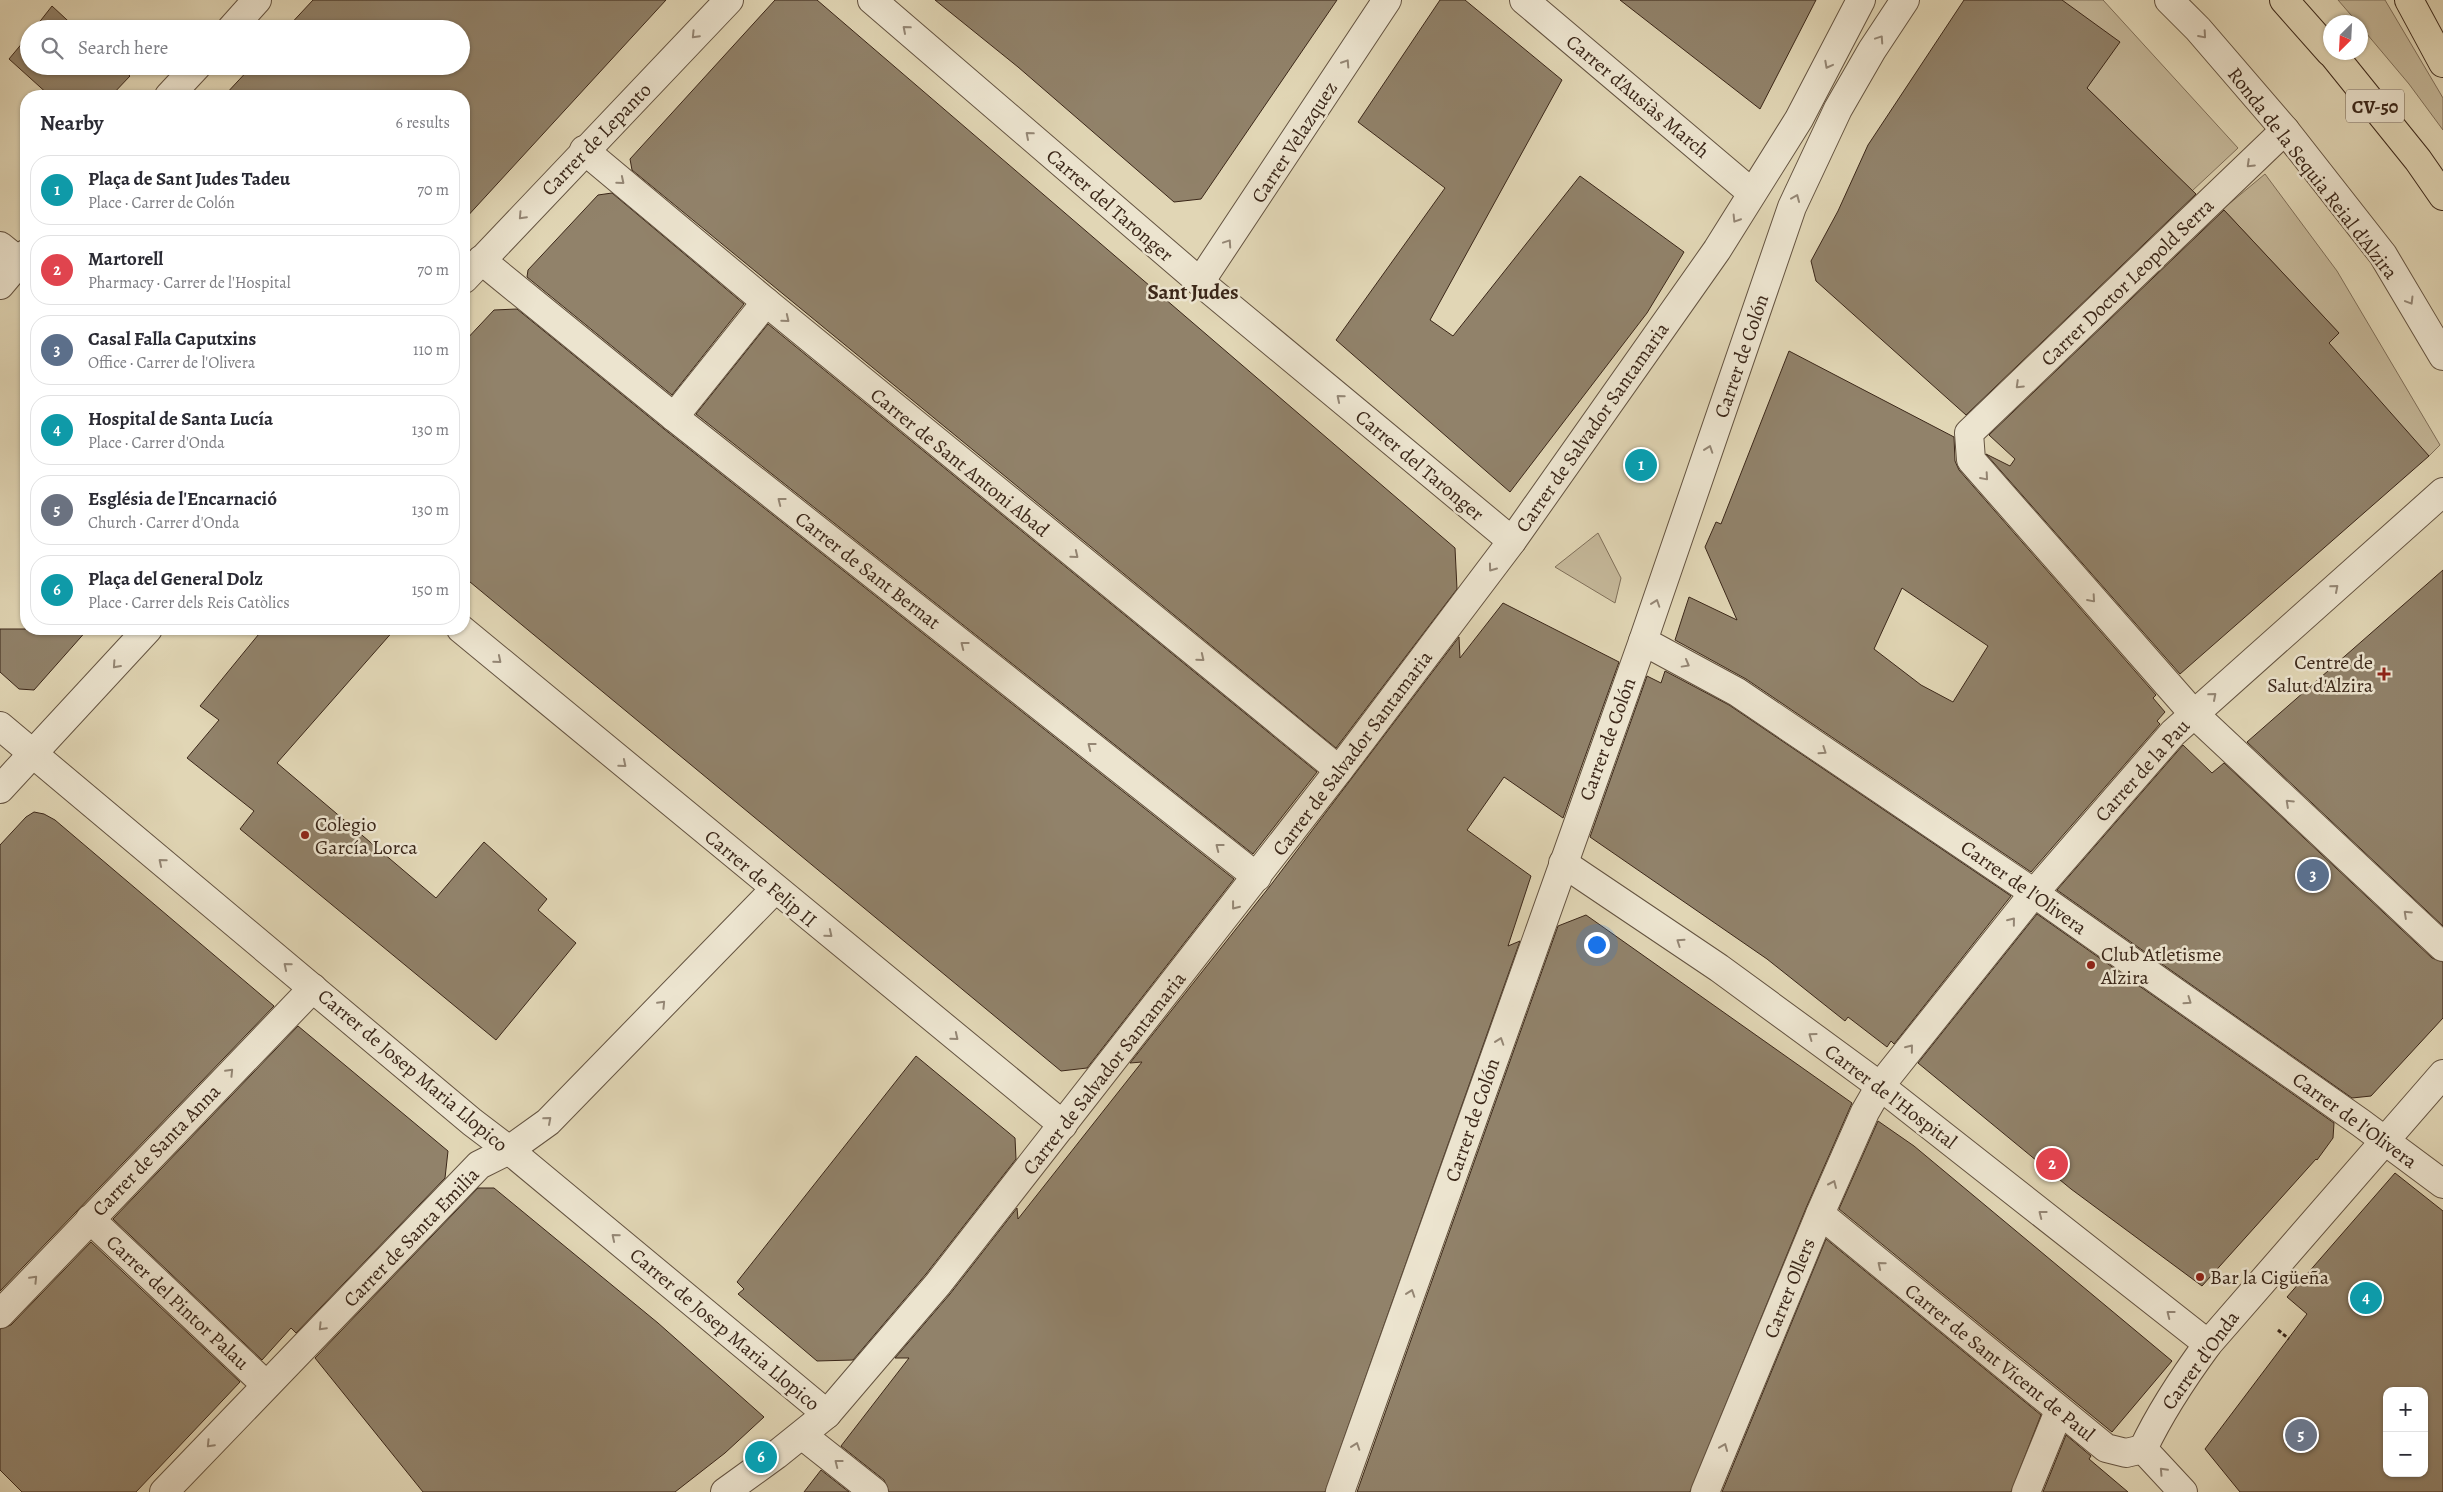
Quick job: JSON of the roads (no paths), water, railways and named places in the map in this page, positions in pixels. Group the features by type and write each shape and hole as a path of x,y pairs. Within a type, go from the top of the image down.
{"main road":[{"name":"CV-50","path":"2284,0 2323,43"},
{"path":"2409,0 2443,63"},
{"name":"CV-50","path":"2337,60 2418,160 2443,196"}],"street":[{"path":"239,20 258,0"},
{"name":"Carrer de Lepanto","path":"472,270 584,150 729,0"},
{"name":"Carrer del Taronger","path":"872,0 1200,282 1512,541"},
{"name":"Carrer Velazquez","path":"1200,282 1387,0"},
{"name":"Carrer d'Ausiàs March","path":"1524,0 1752,193"},
{"name":"Carrer de Salvador Santamaria","path":"776,1455 827,1414 938,1284 1257,877 1512,541 1717,250 1799,119 1861,0"},
{"name":"Carrer de Colón","path":"1340,1492 1643,640 1795,200 1838,109 1872,50 1905,0"},
{"name":"Ronda de la Sequia Reial d'Alzira","path":"2170,0 2198,29 2285,130 2382,255 2443,356"},
{"path":"175,90 189,75"},
{"name":"Carrer Doctor Leopold Serra","path":"2193,713 1971,460 1969,433 2285,130"},
{"name":"Carrer de Sant Antoni Abad","path":"584,150 766,302 1339,770"},
{"path":"0,285 18,257"},
{"name":"Carrer de Sant Bernat","path":"472,270 674,417 1257,877"},
{"path":"674,417 766,302"},
{"name":"Carrer de la Pau","path":"1880,1086 2034,894 2172,733 2443,492"},
{"path":"0,789 142,635"},
{"name":"Carrer de Felip II","path":"468,635 1063,1126"},
{"name":"Carrer de l'Olivera","path":"1643,640 1737,692 2034,894 2384,1140 2443,1184"},
{"path":"2193,713 2443,948"},
{"name":"Carrer de Josep Maria Llopico","path":"0,726 472,1122 509,1150 827,1414"},
{"name":"Carrer de l'Hospital","path":"1563,862 1719,968 1880,1086 2208,1344"},
{"name":"Carrer de Santa Emilia","path":"164,1492 479,1165 509,1150 548,1122 775,889"},
{"name":"Carrer de Santa Anna","path":"0,1314 313,988"},
{"name":"Carrer d'Onda","path":"2143,1450 2157,1419 2181,1380 2208,1344 2443,1074"},
{"name":"Carrer Ollers","path":"1705,1492 1820,1214 1865,1112 1880,1086"},
{"name":"Carrer de Sant Vicent de Paul","path":"1820,1214 2106,1448 2126,1453 2143,1450"},
{"name":"Carrer del Pintor Palau","path":"90,1219 266,1385"},
{"path":"2026,1492 2059,1411"},
{"path":"802,1435 874,1492"},
{"path":"2143,1450 2183,1492"},
{"path":"725,1492 776,1455"},
{"path":"746,1492 776,1455"}],"place":[{"name":"Plaça de Sant Judes Tadeu","path":"1641,465"},
{"name":"Centre de Salut d'Alzira","path":"2384,674"},
{"name":"Colegio García Lorca","path":"305,835"},
{"name":"Casal Falla Caputxins","path":"2313,875"},
{"name":"Club Atletisme Alzira","path":"2091,965"},
{"name":"Martorell","path":"2052,1164"},
{"name":"Bar la Cigüeña","path":"2200,1277"},
{"name":"Hospital de Santa Lucía","path":"2366,1298"},
{"name":"Església de l'Encarnació","path":"2301,1435"},
{"name":"Plaça del General Dolz","path":"761,1457"}],"district":[{"name":"Sant Judes","path":"1193,292"}]}
